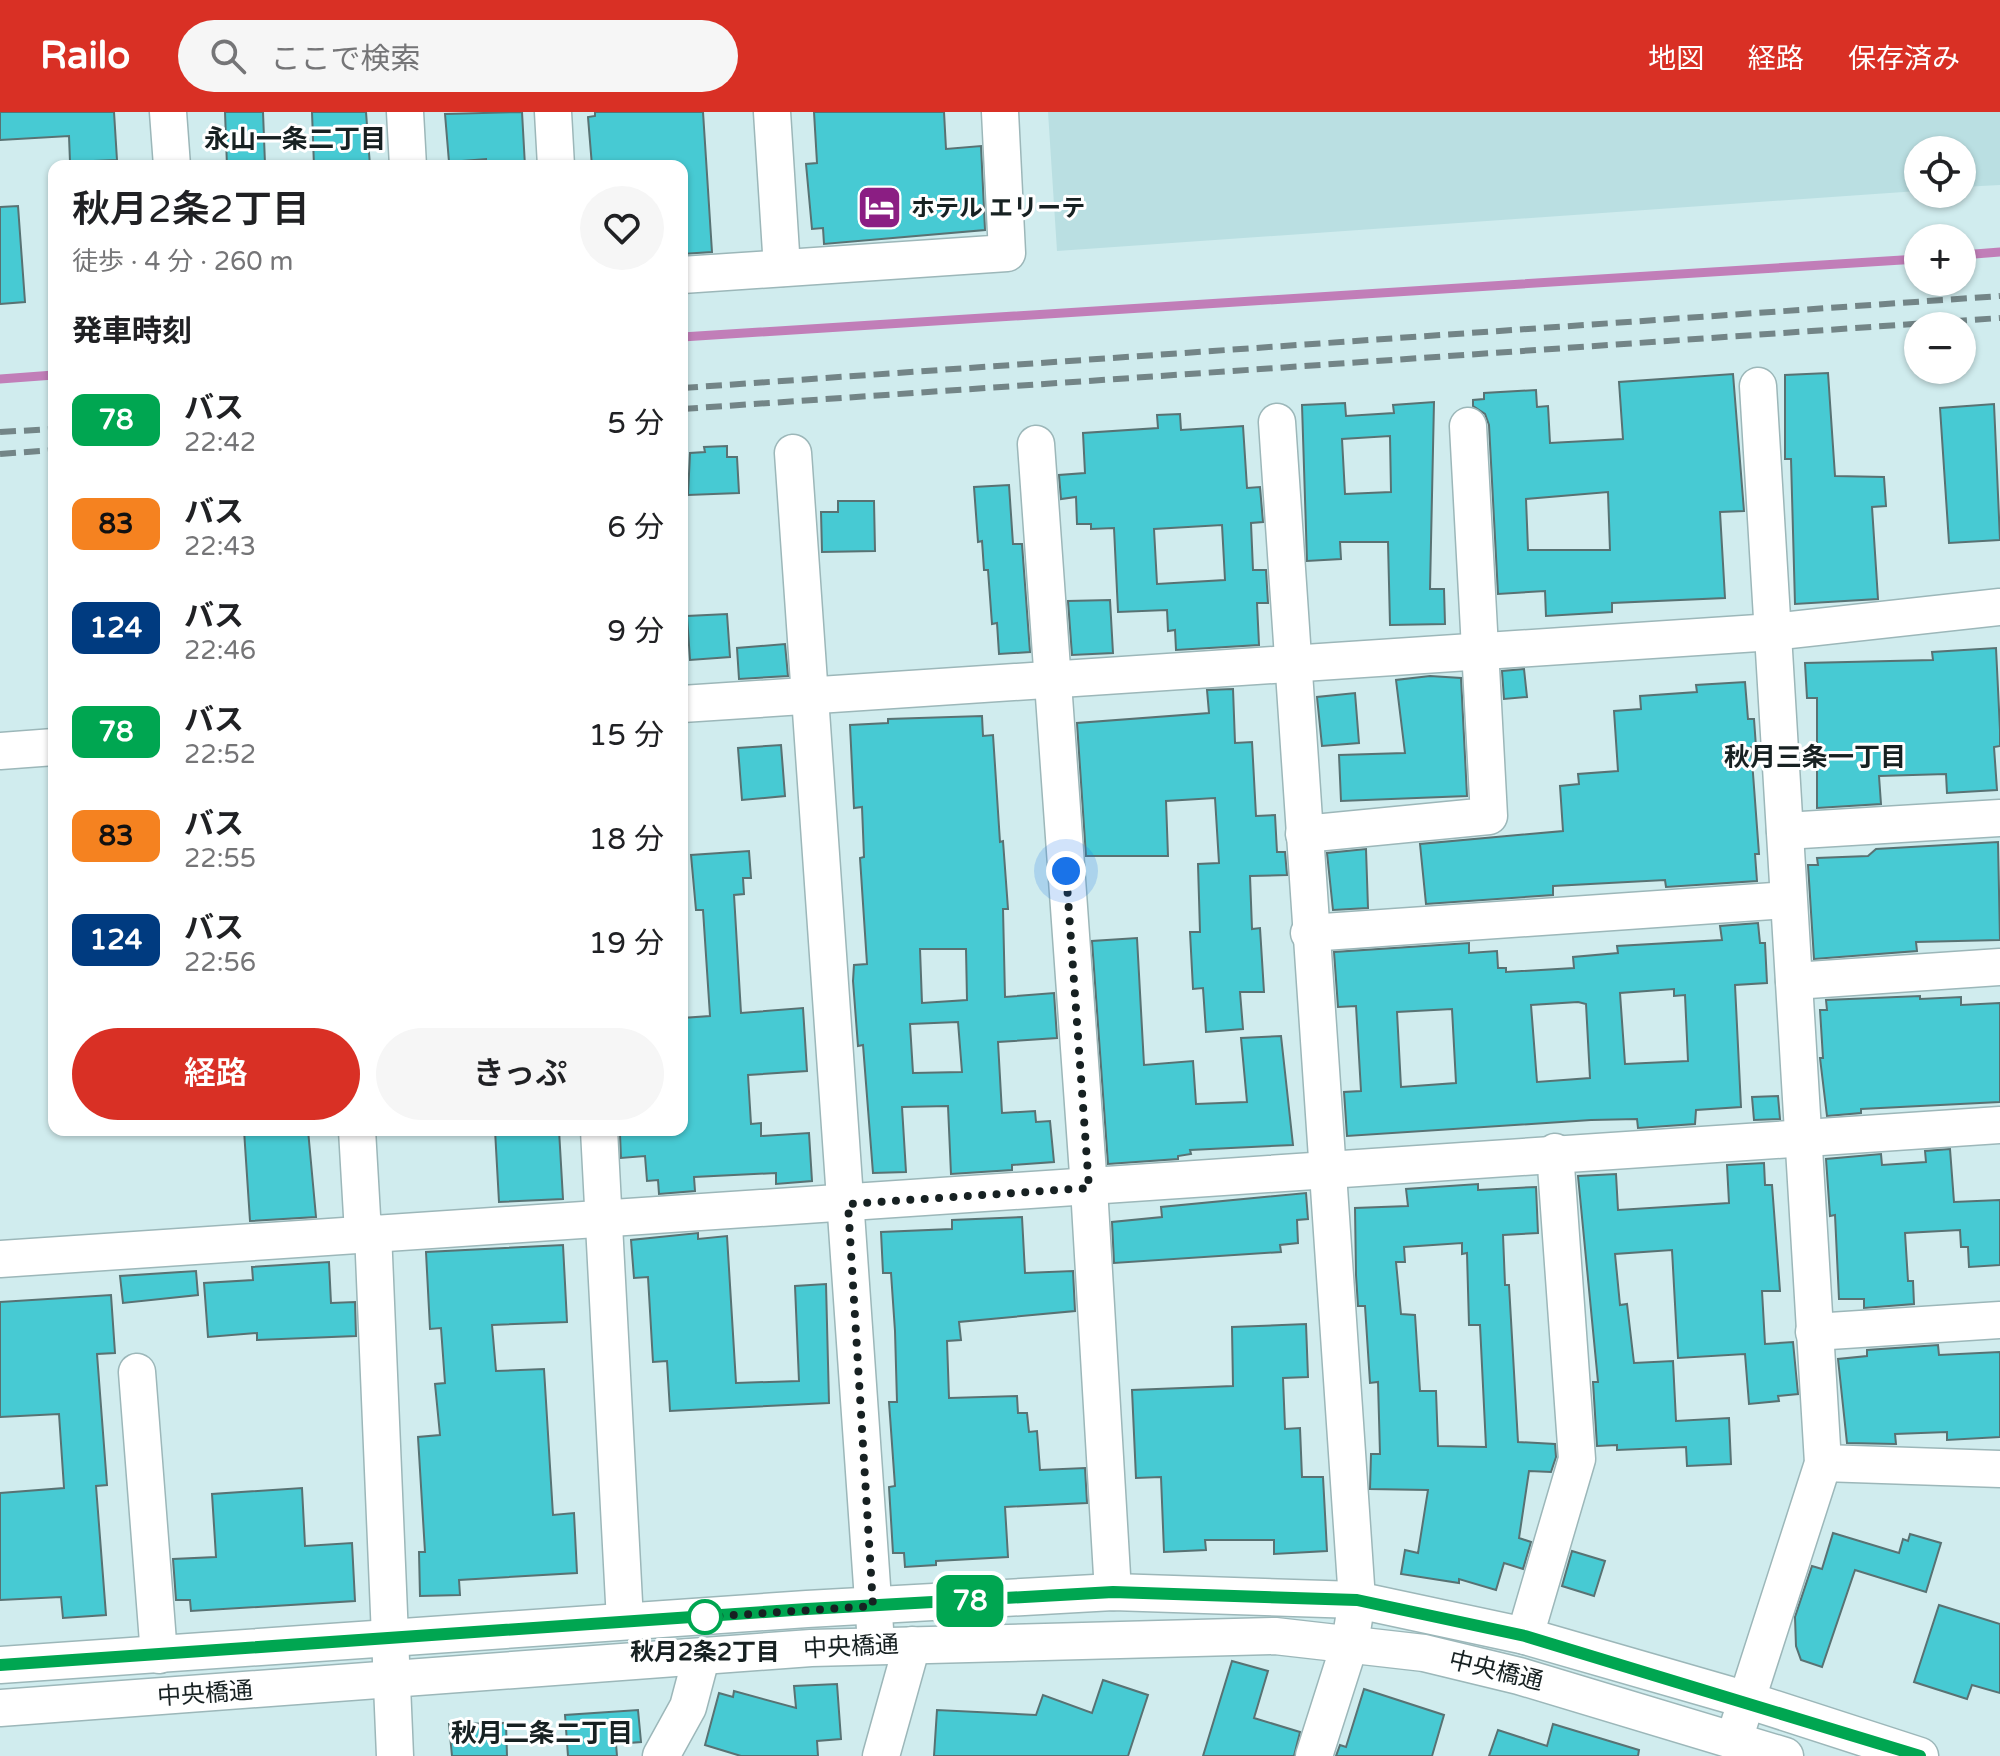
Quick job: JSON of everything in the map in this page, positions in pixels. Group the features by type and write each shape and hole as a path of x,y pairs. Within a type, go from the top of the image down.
{"street":[{"path":"168,112 172,160"},
{"path":"405,112 408,160"},
{"path":"553,112 556,160"},
{"path":"772,112 782,268"},
{"path":"688,275 1007,253 1000,112"},
{"path":"1731,1747 1823,1463 1758,386"},
{"path":"1277,422 1309,933 1357,1600 1350,1643 1314,1756"},
{"path":"1304,834 1489,816 1468,426"},
{"path":"1036,444 1089,1188 1113,1592"},
{"path":"793,453 813,696 873,1606 894,1645 881,1756"},
{"path":"688,704 1773,632 2000,607"},
{"path":"0,751 48,747"},
{"path":"1785,831 2000,818"},
{"path":"1309,933 1788,900"},
{"path":"1794,981 2000,967"},
{"path":"0,1259 368,1232 1089,1188 1555,1152 2000,1125"},
{"path":"358,1136 368,1232 395,1756"},
{"path":"599,1136 625,1621"},
{"path":"1525,1636 1577,1459 1555,1152"},
{"path":"1814,1332 2000,1320"},
{"path":"137,1372 159,1655"},
{"path":"1823,1463 2000,1469"},
{"name":"中央橋通","path":"0,1665 625,1621 1113,1592 1357,1600 1525,1636 1747,1700 1920,1756"},
{"name":"中央橋通","path":"0,1708 894,1645 1275,1636 1424,1653 1506,1672 1731,1747 1785,1756"},
{"path":"661,1756 688,1707 701,1658"}],"shaded area":[{"path":"1048,112 2000,112 2000,185 1976,186 1976,136 1904,136 1904,192 1057,251"}],"building":[{"path":"0,112 114,112 117,160 70,160 69,136 0,140"},
{"path":"225,112 263,112 265,160 227,160"},
{"path":"312,112 366,112 370,160 314,160"},
{"path":"522,112 525,160 449,160 445,114"},
{"path":"595,112 703,112 712,252 688,254 688,160 592,160 588,117 595,116"},
{"path":"814,112 944,112 946,149 981,146 985,230 824,244 823,228 812,229 806,164 817,163"},
{"path":"18,206 25,302 0,304 0,207"},
{"path":"1828,373 1835,476 1884,477 1886,506 1872,507 1878,599 1795,604 1791,459 1785,459 1785,375"},
{"path":"1733,374 1744,511 1720,512 1725,598 1612,603 1612,612 1546,616 1545,591 1498,594 1489,425 1485,414 1473,406 1473,400 1484,399 1484,393 1536,390 1537,407 1548,406 1550,443 1623,439 1619,382","holes":["1608,492 1610,550 1528,550 1526,499"]},
{"path":"1434,402 1430,589 1444,589 1445,624 1390,625 1388,542 1340,542 1341,559 1307,561 1302,405 1345,403 1346,416 1394,413 1393,405","holes":["1390,436 1391,492 1345,494 1342,439"]},
{"path":"1994,404 2000,540 1949,543 1940,408"},
{"path":"1180,414 1181,430 1243,426 1247,488 1260,487 1263,522 1251,523 1253,570 1266,570 1268,603 1257,603 1259,645 1176,650 1175,630 1168,631 1167,610 1118,612 1114,528 1091,529 1091,524 1077,524 1076,497 1061,499 1059,475 1085,473 1083,433 1158,428 1157,415","holes":["1222,525 1225,580 1157,584 1154,529"]},
{"path":"727,446 727,457 737,457 739,493 688,495 690,453 705,452 704,447"},
{"path":"1009,485 1013,544 1022,544 1030,652 999,654 997,623 992,624 988,570 984,570 982,541 978,542 974,487"},
{"path":"838,501 874,501 875,551 822,552 821,512 838,512"},
{"path":"1110,600 1113,653 1072,655 1068,601"},
{"path":"727,614 730,657 690,660 688,616"},
{"path":"785,644 788,676 739,679 737,648"},
{"path":"1996,648 2000,730 2000,746 1994,747 1997,790 1947,793 1946,774 1879,776 1881,804 1817,808 1817,698 1807,698 1805,663 1933,660 1932,652"},
{"path":"1524,669 1527,697 1504,699 1502,671"},
{"path":"1430,676 1461,678 1467,796 1341,801 1339,755 1405,753 1396,680"},
{"path":"1745,682 1748,719 1754,719 1756,747 1751,747 1759,854 1755,854 1757,881 1666,887 1665,880 1553,886 1553,895 1426,904 1420,844 1563,831 1560,786 1579,784 1578,774 1618,771 1614,711 1641,709 1640,696 1697,692 1696,685"},
{"path":"1233,689 1235,743 1252,742 1256,816 1275,815 1277,852 1285,852 1287,875 1250,876 1252,929 1260,928 1264,992 1240,992 1243,1029 1206,1032 1203,988 1193,989 1190,932 1200,932 1198,864 1219,863 1215,798 1166,801 1168,856 1086,856 1077,723 1209,713 1207,690"},
{"path":"1355,693 1359,743 1322,746 1317,697"},
{"path":"982,716 983,736 993,735 1008,909 1003,909 1005,997 1054,993 1057,1038 998,1042 1002,1113 1035,1111 1036,1122 1050,1121 1054,1162 1012,1165 1012,1170 951,1174 948,1106 902,1107 906,1172 873,1173 863,1045 858,1046 853,981 854,965 867,964 860,858 864,857 862,807 854,808 850,725 888,723 888,719","holes":["920,949 966,949 967,1000 922,1003","958,1022 962,1072 913,1073 910,1024"]},
{"path":"781,745 785,796 742,800 738,748"},
{"path":"1998,842 2000,940 1916,942 1917,951 1814,959 1808,865 1818,865 1817,858 1868,856 1876,849"},
{"path":"1366,849 1368,908 1333,910 1327,853"},
{"path":"749,851 751,878 743,878 744,894 734,895 741,1013 803,1008 807,1071 748,1075 751,1124 761,1123 761,1136 809,1133 812,1181 776,1184 776,1173 694,1177 695,1191 659,1194 658,1180 647,1181 645,1156 621,1158 620,1136 688,1136 688,1018 710,1016 703,910 696,910 691,855"},
{"path":"1758,923 1760,943 1765,943 1767,983 1735,985 1741,1107 1696,1110 1695,1124 1638,1128 1637,1119 1591,1120 1347,1136 1344,1092 1361,1091 1356,1006 1338,1007 1334,952 1469,943 1469,953 1497,951 1498,968 1506,968 1506,972 1574,968 1573,957 1618,953 1617,946 1722,940 1720,926","holes":["1674,989 1674,996 1685,995 1688,1061 1625,1064 1620,993","1586,1004 1590,1078 1537,1082 1531,1005","1452,1009 1456,1083 1401,1087 1397,1012"]},
{"path":"1137,938 1144,1065 1193,1061 1196,1104 1247,1102 1241,1038 1281,1036 1293,1145 1190,1150 1191,1154 1178,1156 1178,1159 1108,1164 1092,941"},
{"path":"1920,996 1920,999 1961,997 1961,1005 2000,1003 2000,1102 1861,1109 1861,1113 1827,1116 1820,1058 1823,1058 1820,1010 1827,1010 1826,1000"},
{"path":"1778,1096 1780,1119 1754,1120 1752,1097"},
{"path":"244,1136 309,1136 316,1217 250,1221"},
{"path":"495,1136 559,1136 563,1199 499,1202"},
{"path":"1950,1149 1954,1202 2000,1200 2000,1265 1969,1267 1968,1247 1961,1247 1960,1230 1905,1233 1908,1281 1913,1281 1914,1304 1864,1308 1864,1299 1839,1299 1835,1215 1830,1216 1826,1159 1881,1154 1882,1165 1926,1162 1925,1151"},
{"path":"1764,1163 1765,1185 1772,1185 1780,1291 1762,1291 1765,1344 1793,1342 1798,1394 1778,1396 1779,1401 1749,1404 1745,1354 1678,1358 1672,1250 1615,1254 1620,1305 1627,1304 1634,1363 1673,1361 1676,1421 1729,1418 1731,1464 1687,1466 1686,1447 1617,1450 1617,1445 1597,1446 1593,1382 1598,1382 1578,1176 1616,1174 1618,1210 1729,1203 1727,1165"},
{"path":"1478,1184 1478,1190 1536,1187 1538,1233 1503,1235 1505,1285 1509,1285 1518,1442 1555,1444 1556,1457 1551,1472 1529,1471 1519,1538 1531,1542 1523,1569 1504,1563 1496,1590 1459,1579 1459,1583 1401,1574 1405,1550 1418,1553 1428,1490 1370,1489 1371,1454 1380,1454 1378,1382 1370,1383 1365,1306 1358,1306 1355,1208 1408,1206 1406,1189","holes":["1462,1243 1462,1254 1467,1253 1469,1325 1480,1325 1486,1447 1438,1446 1436,1391 1420,1391 1415,1315 1401,1314 1396,1262 1405,1262 1404,1247"]},
{"path":"1306,1193 1308,1219 1297,1220 1298,1243 1280,1245 1281,1252 1114,1263 1112,1222 1162,1217 1161,1207"},
{"path":"1022,1217 1025,1273 1073,1271 1075,1311 959,1322 961,1340 947,1341 949,1398 1017,1396 1018,1413 1027,1413 1029,1432 1037,1431 1040,1470 1085,1468 1087,1503 1005,1507 1008,1557 936,1561 936,1565 905,1567 904,1553 893,1553 889,1487 895,1486 889,1402 897,1402 895,1331 891,1273 883,1273 881,1232 952,1229 952,1220"},
{"path":"698,1233 698,1239 727,1236 736,1383 799,1381 795,1286 826,1284 829,1403 670,1411 667,1361 653,1362 648,1277 634,1278 631,1240"},
{"path":"563,1245 567,1322 492,1325 496,1371 544,1369 553,1515 574,1513 577,1573 459,1580 460,1595 420,1596 419,1552 425,1552 418,1437 440,1435 435,1384 445,1383 441,1328 430,1329 426,1252"},
{"path":"329,1262 331,1303 355,1302 356,1336 257,1340 257,1333 208,1337 204,1283 253,1280 252,1267"},
{"path":"196,1271 198,1295 123,1303 120,1276"},
{"path":"111,1295 115,1353 97,1354 107,1485 96,1486 106,1615 63,1618 61,1597 0,1600 0,1493 64,1488 59,1414 0,1417 0,1302"},
{"path":"1306,1324 1308,1377 1283,1378 1285,1429 1300,1428 1302,1477 1323,1477 1327,1551 1274,1554 1274,1540 1205,1540 1206,1550 1164,1552 1161,1477 1136,1478 1132,1390 1233,1386 1232,1327"},
{"path":"1938,1345 1939,1355 2000,1352 2000,1437 1947,1440 1947,1432 1895,1434 1896,1444 1847,1443 1838,1359 1867,1356 1867,1350"},
{"path":"302,1488 305,1546 352,1543 355,1601 191,1611 190,1600 176,1600 173,1559 216,1557 212,1494"},
{"path":"1833,1533 1899,1553 1903,1539 1908,1541 1910,1534 1941,1543 1926,1592 1855,1570 1822,1667 1801,1660 1796,1646 1795,1617 1812,1566 1822,1569"},
{"path":"1572,1551 1605,1561 1594,1596 1562,1586"},
{"path":"1939,1605 2000,1624 2000,1693 1972,1685 1967,1699 1914,1682"},
{"path":"1232,1661 1268,1671 1254,1718 1300,1732 1294,1756 1203,1756"},
{"path":"1103,1680 1148,1695 1128,1756 934,1756 937,1710 1036,1715 1043,1695 1092,1713"},
{"path":"837,1684 841,1739 817,1741 818,1756 741,1756 705,1745 719,1693 733,1697 734,1691 796,1708 794,1686"},
{"path":"1364,1689 1444,1715 1432,1756 1336,1756 1340,1745 1346,1747"},
{"path":"638,1710 641,1742 616,1744 617,1756 568,1756 565,1715"},
{"path":"506,1723 507,1756 452,1756 449,1724"},
{"path":"1553,1724 1639,1750 1638,1756 1489,1756 1498,1730 1547,1746"}],"waterway":[{"path":"1976,254 2000,252"},
{"path":"688,337 1904,260"},
{"path":"0,379 48,375"}],"railway":[{"path":"688,388 2000,296"},
{"path":"688,409 2000,318"},
{"path":"0,432 48,429"},
{"path":"0,454 48,450"}],"bus line":[{"name":"78","path":"0,1665 807,1609 1113,1592 1357,1600 1436,1614 1525,1636 1747,1700 1920,1756"}],"place":[{"name":"ホテル エリーテ","path":"880,208"},
{"name":"秋月2条2丁目","path":"705,1617"}],"district":[{"name":"永山一条二丁目","path":"295,139"},
{"name":"秋月三条一丁目","path":"1815,757"},
{"name":"秋月二条二丁目","path":"542,1733"}],"route":[{"path":"705,1617 873,1606 848,1204 1089,1188 1066,871"}]}
